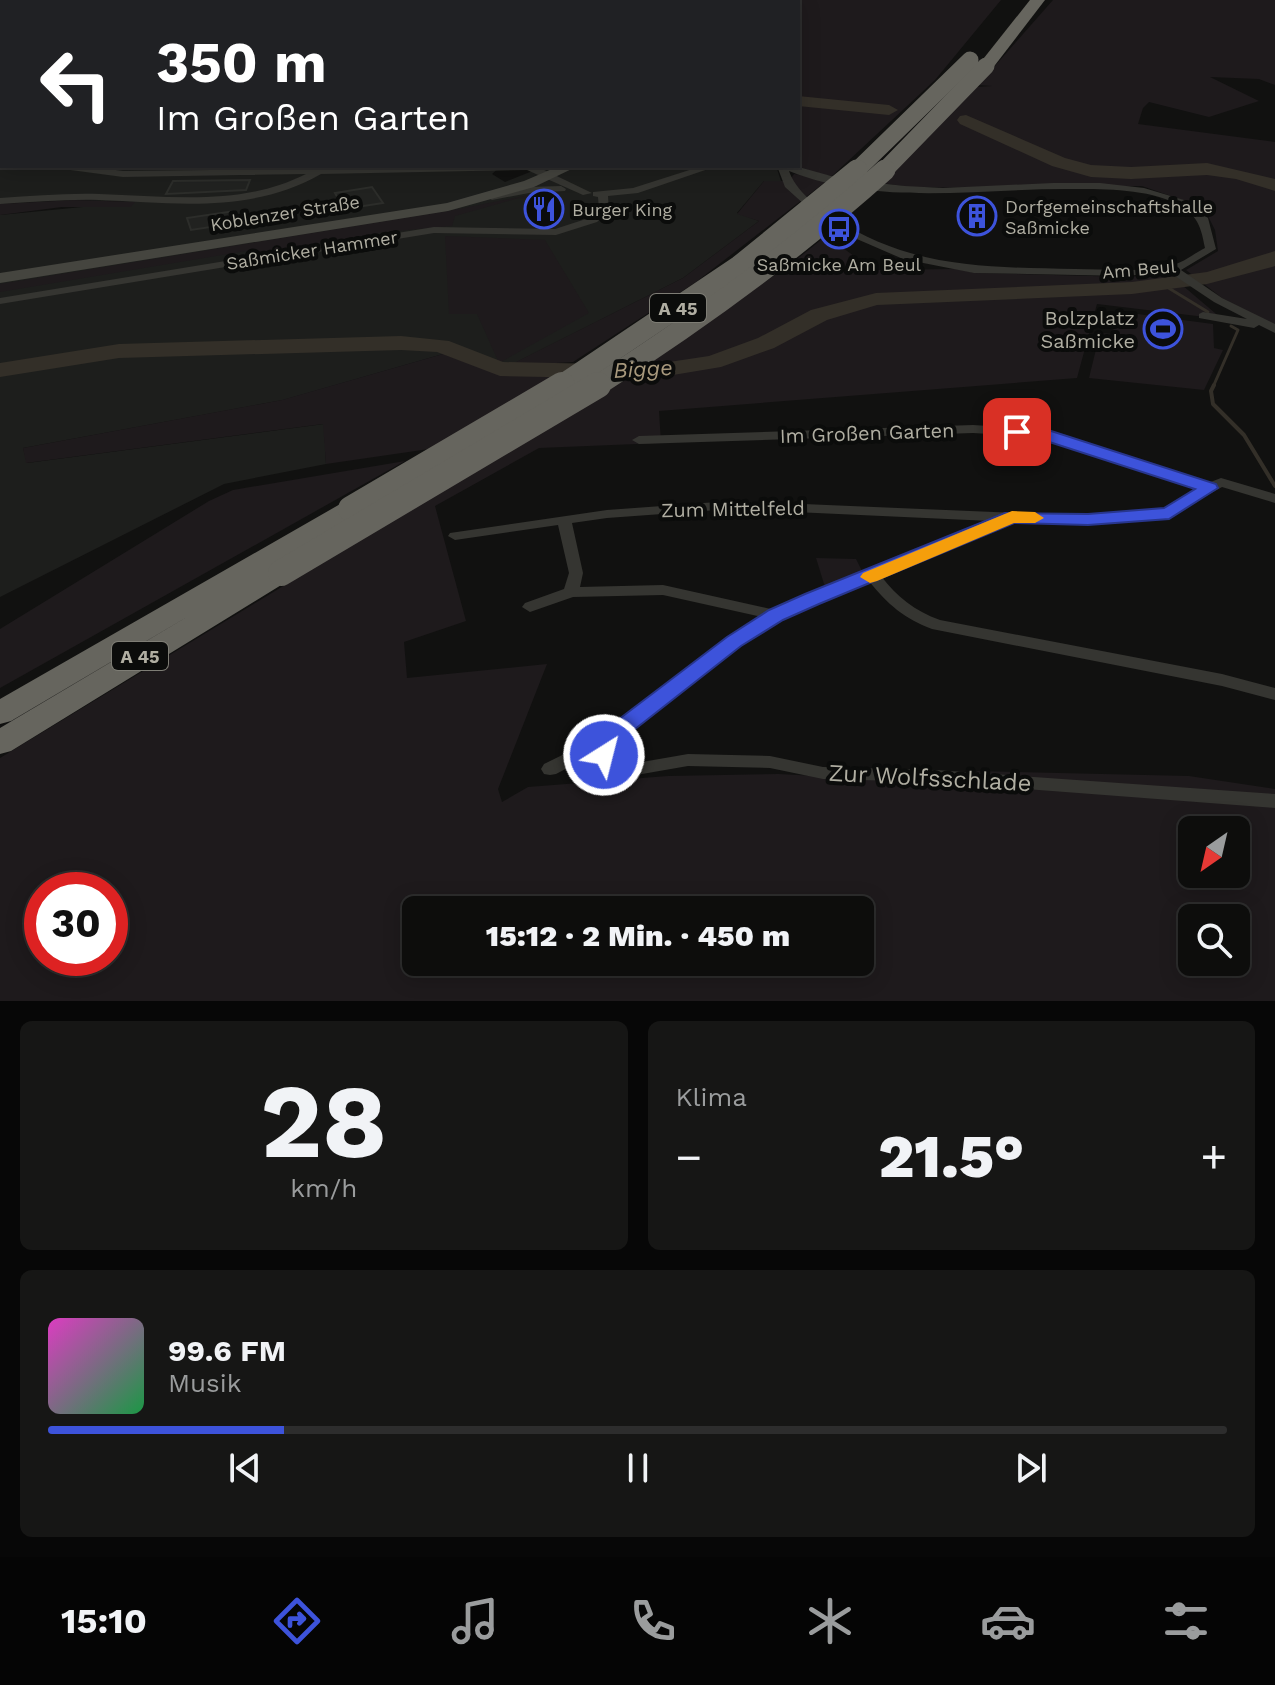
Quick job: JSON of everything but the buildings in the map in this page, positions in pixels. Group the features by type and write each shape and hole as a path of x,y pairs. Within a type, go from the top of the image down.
{"highway":[{"name":"A 45","path":"978,63 1038,0"},
{"name":"A 45","path":"0,713 583,395 686,328 819,229 955,102 1006,13"},
{"name":"A 45","path":"0,743 273,565"}],"main road":[{"name":"Koblenzer Straße","path":"0,278 408,214 484,199 564,168"}],"street":[{"path":"78,168 123,174 502,168 543,174 587,193"},
{"path":"484,199 529,190 561,189 603,194 648,187 706,168"},
{"name":"Am Beul","path":"785,168 789,185 820,213 847,231 907,257 974,270 1125,273 1172,269 1211,249 1209,229 1199,214 1153,191 1088,186 910,189 808,175 789,168"},
{"path":"0,201 95,197 179,203 233,202 282,190 319,171"},
{"path":"543,174 561,189"},
{"name":"Saßmicker Hammer","path":"0,301 434,230 556,232 593,220 604,211 603,194"},
{"path":"1172,269 1218,300 1272,328"},
{"path":"1203,316 1272,328"},
{"name":"Im Großen Garten","path":"639,440 973,429 1039,433 1209,488 1221,482 1275,499"},
{"path":"550,769 605,741 734,641 776,615 1012,517 1088,520 1169,513 1209,488"},
{"name":"Zum Mittelfeld","path":"455,536 564,519 731,505 1012,517"},
{"path":"564,519 576,573 571,592"},
{"path":"873,576 893,603 913,617 937,625 1222,680 1275,694"},
{"path":"530,607 571,592 663,590 776,615"},
{"name":"Zur Wolfsschlade","path":"605,741 604,755 610,760 617,765 642,768 688,760 770,762 823,773 936,776 1275,801"}],"shaded area":[{"path":"800,0 1001,0 935,80 832,176 794,168 800,168"},
{"path":"1053,0 1275,0 1275,85 1259,79 1210,77 1259,101 1209,117 1149,102 1143,108 1138,124 1275,142 1275,325 1222,298 1186,270 1218,251 1215,230 1207,214 1185,201 1142,186 978,188 911,187 881,183 977,87 992,86 978,85"},
{"path":"0,168 499,168 492,174 505,182 540,168 777,168 781,181 764,181 737,213 759,221 683,278 495,373 443,354 283,400 23,448 27,463 324,424 326,464 224,484 0,597 0,215 134,202 74,200 0,204"},
{"path":"794,174 829,179 696,282 573,362 508,366 683,278 759,221 737,214 764,181 789,181"},
{"path":"539,193 560,193 551,199 519,198 455,216 452,226 386,232 249,255 246,251 0,292 0,284 448,211"},
{"path":"74,200 135,202 131,207 62,207 0,215 0,204"},
{"path":"832,231 843,248 873,270 956,269 976,273 1129,277 1168,273 1222,319 1097,304 1077,378 659,411 661,443 539,448 435,506 466,621 404,642 407,678 547,664 498,789 502,802 528,787 668,776 778,774 1048,788 992,779 976,771 1189,776 1275,789 1275,1001 0,1001 0,758 644,367"},
{"path":"445,236 545,240 589,313 499,363 477,314 449,314"},
{"path":"1115,311 1213,324 1214,348 1223,350 1204,390 1089,378 1100,333 1113,334"},
{"path":"443,354 495,373 562,371 436,448 326,464 323,424 26,463 23,448 282,400"},
{"path":"405,461 0,688 0,629 209,501 233,490"},
{"path":"816,558 856,559 862,571 825,587"}],"waterway":[{"name":"Bigge","path":"800,101 889,110"},
{"name":"Bigge","path":"966,120 1058,162 1091,171 1131,173 1207,169 1237,173 1275,185"},
{"name":"Bigge","path":"0,370 119,351 401,343 441,346 500,369 649,372 713,362 766,343 819,315 876,299 1132,288 1207,278 1265,263 1275,257"},
{"path":"1162,284 1208,312"},
{"path":"1213,387 1238,330 1231,326"},
{"path":"1213,387 1213,404 1244,435 1275,486"}],"slow traffic":[{"path":"870,577 1012,517 1035,518"}],"place":[{"name":"Burger King","path":"544,209"},
{"name":"Dorfgemeinschaftshalle Saßmicke","path":"977,216"},
{"name":"Saßmicke Am Beul","path":"839,229"},
{"name":"Bolzplatz Saßmicke","path":"1163,329"}],"route":[{"path":"604,755 605,741 734,641 776,615 812,599 1012,517 1088,520 1169,513 1187,505 1209,488 1039,433 1017,432"}]}
